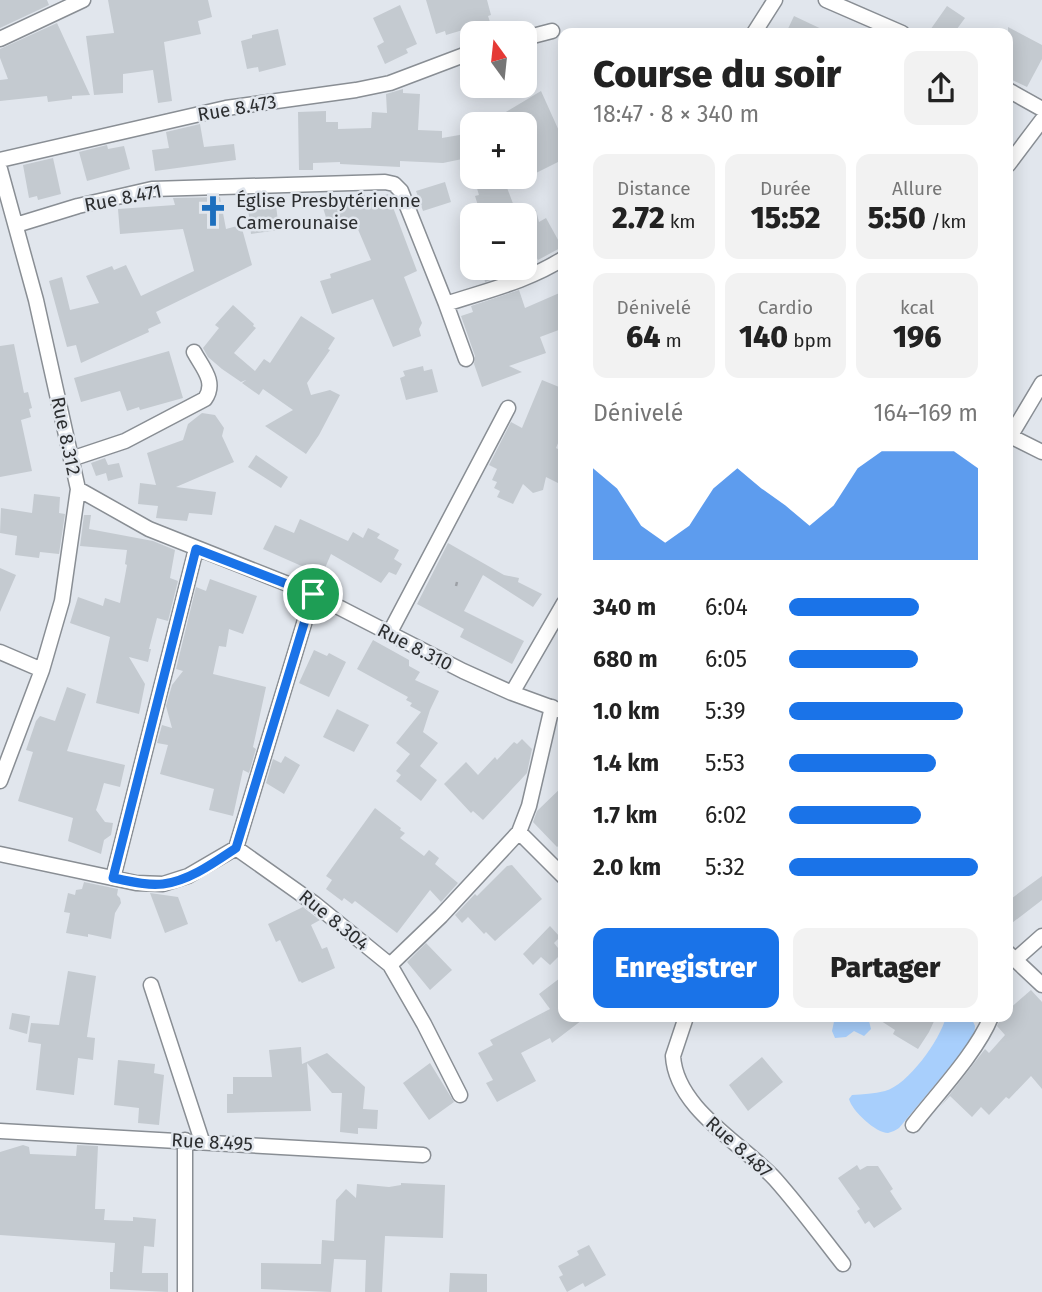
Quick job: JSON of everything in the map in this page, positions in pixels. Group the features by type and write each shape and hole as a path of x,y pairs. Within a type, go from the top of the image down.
{"street":[{"path":"0,39 83,0"},
{"path":"757,28 775,0"},
{"path":"826,0 890,28"},
{"path":"537,34 551,30"},
{"name":"Rue 8.473","path":"0,160 226,108 390,83 460,57"},
{"path":"1013,93 1042,109"},
{"path":"1013,158 1042,120"},
{"name":"Rue 8.312","path":"0,169 42,327 78,489 62,601 42,670 0,781"},
{"name":"Rue 8.471","path":"16,225 78,206 152,189 385,182 394,184 401,191 466,359"},
{"path":"446,304 501,287 558,262"},
{"path":"71,459 125,441 205,399 209,394 210,380 194,352"},
{"path":"1013,431 1042,383"},
{"path":"389,634 509,408"},
{"path":"1013,440 1042,452"},
{"name":"Rue 8.310","path":"78,489 118,514 196,549 313,594 512,693 558,710"},
{"path":"113,878 196,549"},
{"path":"0,854 136,883 163,884 188,876 236,848 313,594"},
{"path":"512,693 558,613"},
{"path":"0,652 42,670"},
{"path":"460,1096 424,1024 390,965 441,916 519,832 558,710"},
{"path":"519,832 558,871"},
{"name":"Rue 8.304","path":"236,848 316,904 390,965"},
{"path":"1013,955 1042,936"},
{"path":"1013,957 1042,985"},
{"path":"151,985 202,1141"},
{"name":"Rue 8.487","path":"684,1022 673,1056 673,1063 684,1088 700,1112 774,1177 843,1264"},
{"path":"913,1125 989,1022"},
{"name":"Rue 8.495","path":"0,1131 423,1155"},
{"path":"185,1140 185,1292"}],"shaded area":[{"path":"834,1022 869,1022 871,1029 864,1036 854,1031 846,1037 835,1038 832,1031"},
{"path":"944,1022 973,1022 974,1038 899,1128 888,1133 883,1132 859,1115 849,1099 852,1095 885,1091 894,1087 922,1060"}],"building":[{"path":"0,0 47,0 49,5 0,28"},
{"path":"108,0 208,0 212,17 198,21 201,34 164,42 172,101 158,103 153,70 123,74 123,93 94,95 86,36 114,33"},
{"path":"426,0 487,0 490,21 460,21 460,31 446,35 445,31 436,34"},
{"path":"400,5 417,44 406,49 408,53 385,64 377,46 384,42 373,18"},
{"path":"947,6 965,18 958,28 932,28"},
{"path":"794,16 819,28 788,28"},
{"path":"57,23 90,95 48,102 47,96 0,101 0,80 8,79 0,58 0,49"},
{"path":"278,29 286,65 259,72 258,67 247,69 241,41 252,38 252,35"},
{"path":"1013,30 1042,45 1042,59 1027,87 1013,80"},
{"path":"403,89 403,93 420,94 418,130 442,131 442,138 460,135 460,159 443,163 400,161 400,167 340,162 313,163 313,170 299,170 298,112 326,111 326,122 338,122 338,129 371,128 372,112 387,113 386,94"},
{"path":"541,91 558,129 558,162 537,172 537,112 506,112 529,98 537,98 537,93"},
{"path":"200,124 204,147 234,144 236,160 155,171 152,150 169,148 166,132"},
{"path":"107,145 108,149 124,146 130,169 87,181 79,152"},
{"path":"53,158 61,194 38,200 37,196 29,198 23,165"},
{"path":"445,182 451,202 423,211 416,191"},
{"path":"477,189 508,189 513,203 477,203 475,196 479,195"},
{"path":"364,192 367,201 388,194 417,271 404,277 422,323 419,329 421,336 393,347 373,299 332,314 320,281 331,278 330,274 371,260 354,220 329,227 319,195 338,195 339,200"},
{"path":"220,197 226,229 241,225 252,265 156,312 161,323 148,329 149,332 81,363 76,345 67,347 49,281 62,277 70,310 99,303 86,276 112,266 114,270 126,265 141,296 194,271 183,229 120,234 118,209 175,205 173,198"},
{"path":"276,205 279,230 251,234 248,208"},
{"path":"537,214 539,222 546,218 558,240 558,249 538,260"},
{"path":"519,290 525,308 558,294 558,330 540,337 546,353 509,366 522,372 482,387 461,316 473,312 471,306"},
{"path":"233,305 256,328 234,353 255,371 264,359 270,363 301,316 335,338 307,383 311,395 330,390 340,395 306,454 265,426 293,410 263,389 259,395 242,383 246,380 241,382 222,369 208,357 203,348 219,328 215,325"},
{"path":"14,344 24,393 28,392 32,408 29,409 31,417 21,420 32,471 0,477 0,346"},
{"path":"169,351 183,398 127,411 120,391 81,402 74,378"},
{"path":"423,366 424,371 432,369 438,392 406,400 400,378 405,376 403,371"},
{"path":"542,380 558,387 558,483 546,477 543,490 533,493 523,484 513,504 497,497 500,491 494,488 497,482 492,480 497,469 489,465 511,422 522,428"},
{"path":"202,413 215,415 224,428 222,436 234,462 176,487 216,492 212,515 189,513 187,521 156,518 158,506 138,504 140,483 156,485 147,453 183,440 188,424"},
{"path":"256,455 288,477 281,488 248,467"},
{"path":"105,458 108,465 119,463 123,477 108,481 106,473 96,476 91,463"},
{"path":"34,494 60,497 59,513 65,514 59,554 40,552 39,558 15,555 17,536 0,533 1,508 32,513"},
{"path":"84,515 91,515 89,529 153,541 175,550 170,578 178,581 168,621 157,618 148,662 129,657 145,684 139,714 96,703 110,637 70,623 78,597 103,606 105,598 120,603 127,565 127,550 80,546"},
{"path":"300,519 348,541 353,532 363,538 368,528 380,534 377,538 399,550 394,559 402,564 396,575 389,572 381,583 331,554 322,575 263,549 275,525 294,533"},
{"path":"448,543 504,575 519,578 518,582 542,594 533,607 483,575 464,611 524,641 512,664 460,637 464,629 417,604"},
{"path":"0,568 16,575 0,612"},
{"path":"210,579 257,596 243,634 229,629 226,647 219,646 213,674 266,687 253,747 256,749 249,773 243,770 233,816 209,810 214,789 160,774 168,745 157,743 162,725 172,728 166,706 172,685 183,671 176,669 196,587 206,591"},
{"path":"373,640 409,660 409,666 420,672 415,680 439,691 423,732 438,743 420,766 437,780 421,801 396,781 401,775 396,771 410,754 396,743 421,712 410,706 412,703 406,700 408,697 357,669"},
{"path":"314,650 327,656 329,653 346,662 329,697 299,683"},
{"path":"67,687 86,694 67,751 125,765 120,787 104,783 96,810 105,822 113,823 111,835 104,840 101,854 68,841 73,818 18,801 33,752 26,750 36,721 40,716 55,721"},
{"path":"337,709 369,725 354,752 323,737"},
{"path":"522,739 532,749 527,773 483,820 473,811 471,813 444,784 466,762 478,775 495,757 497,760 514,742 517,744"},
{"path":"285,756 300,765 284,794 266,783 273,759 281,763"},
{"path":"558,791 557,847 533,822 537,811"},
{"path":"375,808 401,828 405,833 400,838 424,856 429,850 439,858 435,864 458,883 441,902 430,890 397,933 355,901 352,904 344,898 342,901 326,889 332,880 326,876"},
{"path":"512,865 542,899 495,941 468,917 462,923 455,915 475,894 477,896 507,866"},
{"path":"1042,876 1042,900 1013,922 1013,897"},
{"path":"84,882 118,889 117,895 121,903 115,913 111,939 66,933 70,913 64,912 68,893 75,895 76,890 82,889"},
{"path":"150,893 178,897 188,924 165,933"},
{"path":"303,907 320,920 311,925 322,949 327,947 335,968 302,983 299,982 280,940 276,942 268,924"},
{"path":"550,926 558,935 554,943 558,948 558,957 550,965 541,957 533,965 523,954"},
{"path":"426,943 452,970 430,990 407,962"},
{"path":"68,971 96,976 87,1037 95,1038 93,1060 78,1058 74,1095 36,1090 41,1044 28,1042 31,1023 59,1025"},
{"path":"558,980 558,1022 579,1022 552,1043 550,1038 521,1053 536,1081 497,1102 486,1083 493,1080 478,1053 493,1045 490,1040 550,1009 539,994"},
{"path":"1031,990 1042,1002 1042,1089 1031,1076 989,1115 981,1107 972,1117 950,1096 940,1107 985,1049 989,1053 1005,1035 997,1026 999,1022 1013,1022 1013,1006"},
{"path":"12,1013 30,1016 27,1034 9,1029"},
{"path":"883,1022 934,1022 918,1049 893,1034 895,1030"},
{"path":"301,1047 302,1064 327,1053 365,1087 363,1109 378,1110 377,1129 358,1128 358,1134 340,1132 342,1093 332,1093 307,1063 311,1111 227,1113 227,1094 233,1094 233,1077 272,1077 269,1050"},
{"path":"762,1057 783,1082 748,1111 729,1085"},
{"path":"118,1060 155,1064 154,1073 164,1075 159,1125 138,1123 139,1108 114,1105"},
{"path":"430,1063 454,1102 429,1120 403,1083"},
{"path":"23,1145 29,1147 30,1154 76,1156 77,1145 98,1146 95,1209 105,1209 104,1220 133,1221 133,1217 156,1219 154,1247 144,1246 142,1273 168,1273 168,1292 110,1289 115,1243 0,1235 0,1152"},
{"path":"857,1165 860,1170 867,1166 878,1166 902,1209 874,1228 869,1221 865,1224 857,1211 860,1209 838,1178"},
{"path":"401,1183 445,1185 443,1238 385,1236 382,1292 365,1292 366,1260 334,1259 331,1292 261,1289 261,1263 321,1264 322,1240 334,1241 336,1200 346,1189 356,1198 357,1184 389,1187"},
{"path":"589,1245 606,1275 585,1287 583,1283 567,1292 559,1277 563,1275 558,1266 579,1255 577,1251"},
{"path":"450,1273 487,1274 487,1292 449,1292"}],"place":[{"name":"Église Presbytérienne Camerounaise","path":"213,211"}],"route":[{"path":"196,549 313,594 236,848 188,876 163,884 136,883 113,878 196,549"}]}
